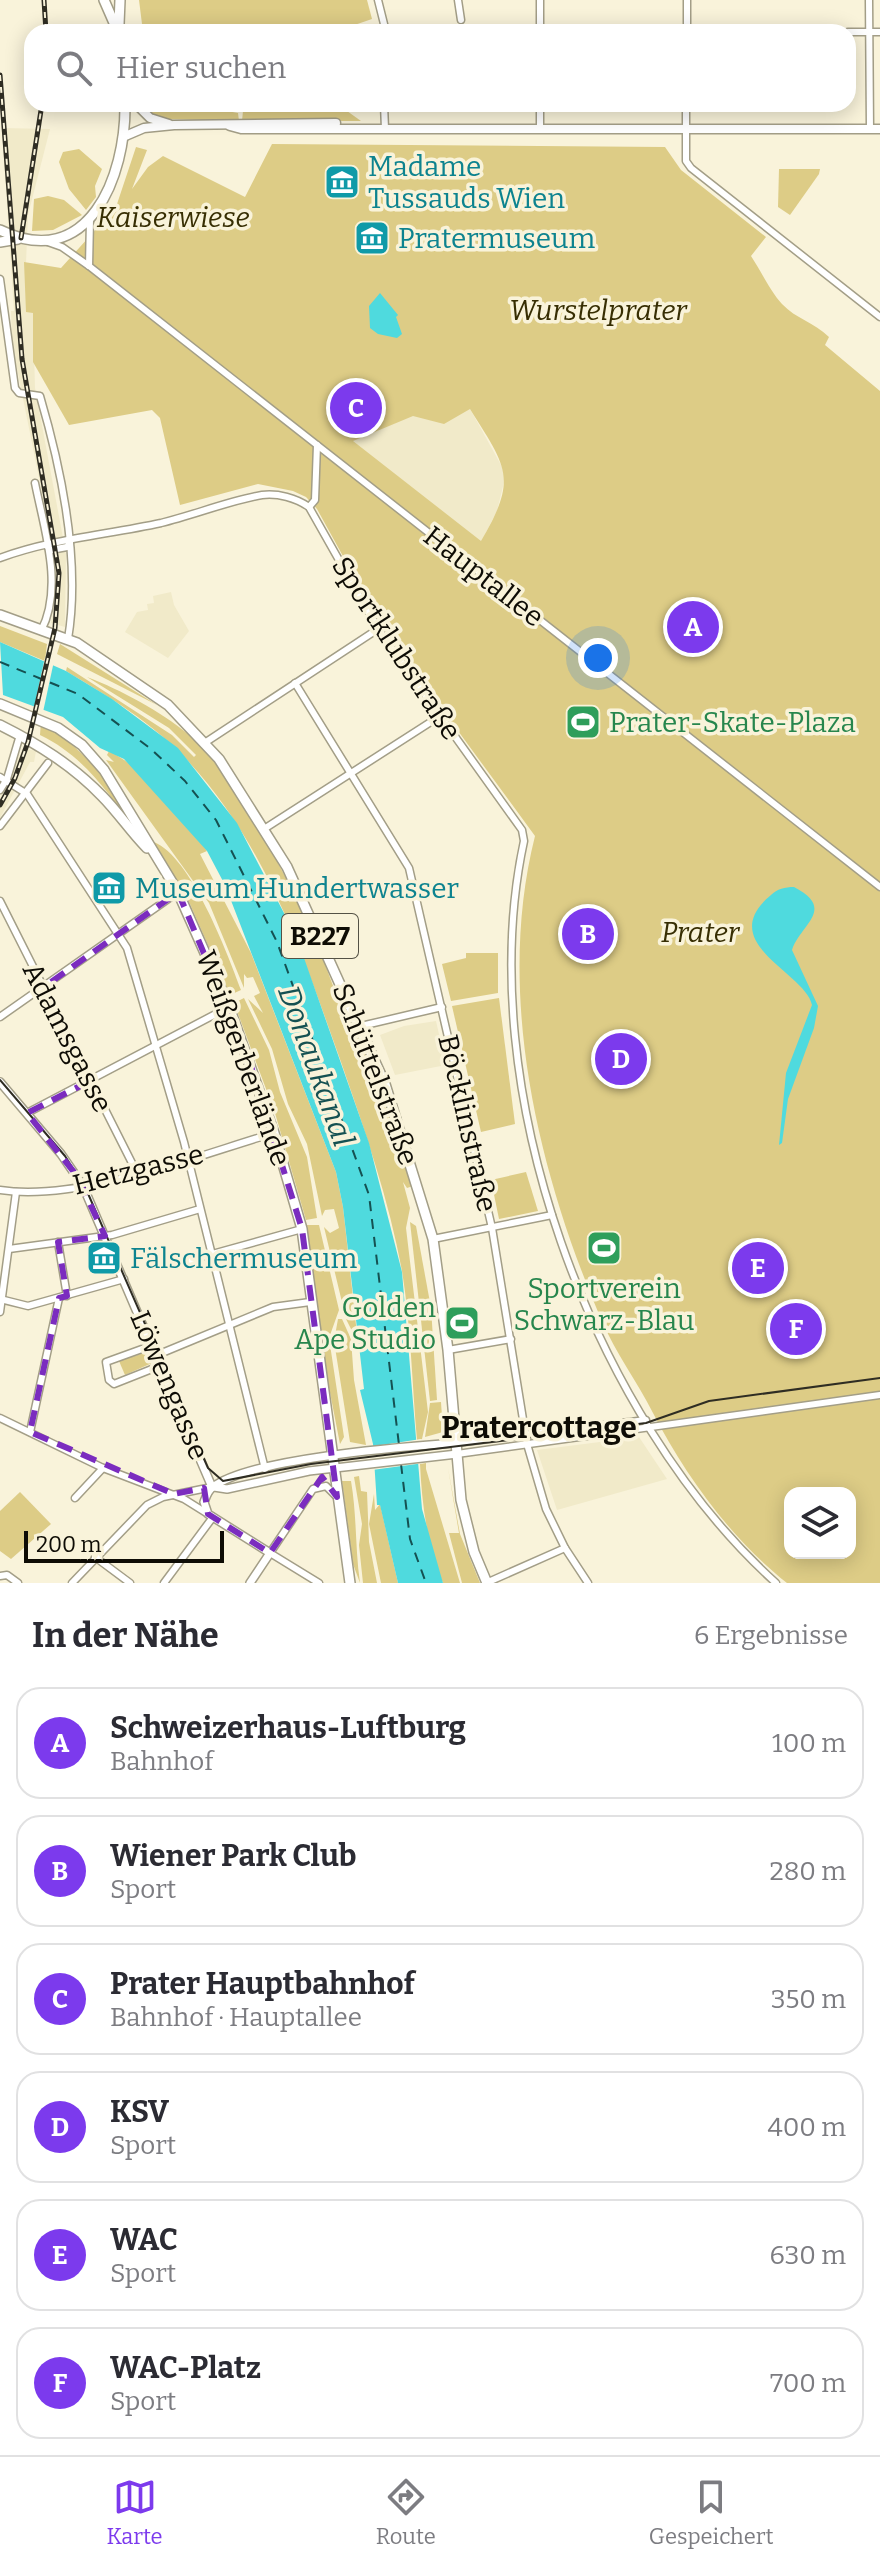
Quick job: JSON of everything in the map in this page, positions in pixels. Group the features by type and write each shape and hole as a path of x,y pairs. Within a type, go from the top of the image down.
{"main road":[{"path":"104,0 114,24"},
{"path":"118,24 120,0"},
{"path":"0,242 42,240 70,232 90,220 111,186 123,137 125,112"},
{"path":"144,112 150,118 174,125"},
{"path":"123,137 144,128 174,125 241,129 385,126 880,129"},
{"path":"0,230 18,239"},
{"name":"Schüttelstraße","path":"0,615 68,639 168,705 206,742 287,867 385,1084 433,1239 466,1527 486,1583"},
{"name":"Weißgerberlände","path":"0,704 35,715 71,736 94,757 118,790 178,892 229,1007 274,1133 302,1229 349,1583"},
{"path":"0,725 54,755 85,780 155,856"}],"street":[{"path":"378,0 384,24"},
{"path":"458,0 461,20"},
{"path":"540,0 540,24"},
{"path":"687,0 687,24"},
{"path":"869,0 870,129"},
{"path":"856,32 880,32"},
{"path":"384,112 385,126"},
{"path":"540,112 540,128"},
{"path":"686,112 686,156 691,168 880,317"},
{"path":"89,266 90,220"},
{"name":"Hauptallee","path":"42,240 62,247 89,266 880,887"},
{"path":"0,279 10,362 19,393 40,396 70,542 74,594 68,639"},
{"path":"47,546 51,550 67,547 70,542 262,495 298,500 309,507 315,500 317,445"},
{"path":"35,483 47,546 51,591 48,619 41,631"},
{"name":"Sportklubstraße","path":"309,507 378,629 515,819 524,841 510,920 514,1033 533,1142 552,1215"},
{"path":"0,558 47,546"},
{"path":"206,742 378,629"},
{"name":"Böcklinstraße","path":"295,683 409,868 492,1228 527,1444 546,1509 565,1548 588,1583"},
{"path":"264,829 440,716"},
{"path":"0,790 20,735"},
{"path":"0,826 48,763"},
{"path":"4,778 27,794 127,948 187,1157 265,1469"},
{"path":"0,1017 178,892"},
{"name":"Adamsgasse","path":"0,901 137,1173"},
{"path":"0,927 10,919"},
{"path":"27,1113 229,1007"},
{"path":"361,1026 442,1007"},
{"name":"Löwengasse","path":"0,1082 83,1186 212,1487"},
{"name":"Hetzgasse","path":"0,1190 16,1192 83,1186 274,1133"},
{"path":"0,1312 16,1192"},
{"path":"9,1249 105,1236 200,1209"},
{"path":"433,1239 552,1215 599,1335 646,1420 689,1488 776,1583"},
{"path":"180,1263 302,1229"},
{"path":"30,1432 63,1297 58,1242"},
{"path":"2,1299 28,1306 124,1279"},
{"path":"157,1355 273,1307 310,1302"},
{"path":"448,1350 511,1339"},
{"path":"153,1345 106,1362 109,1380 114,1384 162,1365"},
{"path":"71,1582 147,1505 174,1494 212,1487 265,1469 332,1456 428,1446 456,1448 527,1444 880,1395"},
{"path":"0,1418 103,1468 174,1494 319,1583"},
{"path":"212,1487 227,1489 334,1468 430,1457 456,1448 525,1435 646,1420"},
{"path":"75,1498 103,1468"},
{"path":"250,1583 313,1489 326,1486 337,1497"},
{"path":"210,1516 204,1502 212,1487"},
{"path":"164,1583 210,1516"},
{"path":"486,1583 565,1548"},
{"path":"95,1557 130,1583"},
{"path":"0,1576 7,1575 18,1583"}],"highlighted area":[{"path":"178,892 249,1060 302,1229 337,1497 322,1477 270,1553 208,1514 204,1488 174,1494 30,1432 59,1298 67,1296 58,1242 105,1236 77,1176 27,1113 90,1081 44,987"}],"shaded area":[{"path":"2,128 50,129 28,215 25,287 33,313 35,388 66,554 65,627 51,623 56,598 55,557 12,344 11,311 14,311"},
{"path":"464,398 506,474 497,511 481,542 352,441 349,406"},
{"path":"171,592 174,605 189,631 168,658 125,632 137,612 148,610 147,604 154,603 153,596"},
{"path":"23,748 36,751 34,762 30,762 0,818 0,798"},
{"path":"436,1021 446,1065 395,1075 380,1035 404,1026"},
{"path":"639,1437 667,1479 557,1510 537,1450"}],"green space":[{"path":"139,0 367,0 372,19 357,24 142,24"},
{"path":"232,112 238,113 239,121 168,119 149,113"},
{"path":"243,112 348,112 361,121 242,121"},
{"name":"Prater","path":"272,144 665,147 681,170 766,237 751,256 778,299 787,309 829,337 825,345 880,391 880,1583 787,1583 766,1566 728,1526 695,1482 613,1344 578,1263 558,1204 529,1082 522,1019 520,957 524,896 535,836 382,627 317,509 306,497 293,491 258,484 180,505 160,418 152,410 69,425 33,362 33,313 26,312 24,262 61,268 116,207 136,147 147,150 132,189 148,167 163,156 245,197","holes":["470,409 493,446 503,474 504,487 493,520 481,541 353,441 413,416 444,424"]},
{"path":"79,149 102,169 95,186 96,197 86,210 69,189 59,162 63,152"},
{"path":"779,169 820,169 790,215 778,207"},
{"path":"48,196 64,200 82,215 53,230 32,231 34,199"},
{"path":"0,626 47,644 45,661 0,642"},
{"path":"60,644 157,705 57,654"},
{"path":"67,667 172,735 194,757 196,755 169,728 87,677 165,717 188,734 223,773 290,886 314,936 339,1001 360,1036 413,1186 407,1188 403,1182 410,1208 406,1228 428,1412 422,1439 417,1440 405,1292 390,1218 341,1062 279,902 239,828 187,760 145,722 66,671"},
{"path":"41,721 96,769 135,829 82,764 40,735"},
{"path":"109,751 150,782 207,851 200,854 251,953 336,1172 343,1207 358,1343 346,1319 324,1227 330,1233 339,1228 334,1209 325,1210 322,1216 307,1144 288,1104 272,1049 248,999 263,1013 254,996 260,993 253,977 247,978 244,974 244,988 209,903 106,760 114,762 107,755"},
{"path":"154,842 168,851 194,885 217,930 241,990 230,995 190,904"},
{"path":"466,953 498,953 498,993 451,1001 442,964 466,958"},
{"path":"244,998 269,1050 280,1092 307,1157 317,1218 306,1220 275,1113 234,1003"},
{"path":"499,998 515,1124 481,1132 452,1006"},
{"path":"526,1172 538,1211 499,1219 491,1180"},
{"path":"410,1222 416,1226 431,1308 437,1400 430,1401"},
{"path":"307,1225 319,1225 339,1310 329,1338 344,1437 340,1444 325,1367"},
{"path":"338,1319 342,1319 351,1339 354,1380 366,1445 350,1442 334,1341"},
{"path":"147,1352 152,1363 125,1375 119,1361"},
{"path":"441,1402 443,1432 425,1437 430,1403"},
{"path":"426,1463 460,1583 443,1583 433,1554 421,1479 420,1464"},
{"path":"448,1468 460,1534 480,1583 462,1583 449,1533 459,1533"},
{"path":"359,1476 361,1491 367,1492 369,1542 377,1583 363,1583 359,1545 362,1524 354,1477"},
{"path":"342,1481 351,1481 360,1583 353,1564"},
{"path":"20,1492 51,1524 11,1559 0,1551 0,1511"},
{"path":"374,1494 375,1510 380,1504 398,1583 381,1583 369,1524"}],"water":[{"path":"380,293 398,315 402,334 397,338 378,334 370,328 369,306"},
{"name":"Donaukanal","path":"0,642 66,671 112,699 178,748 237,823 297,938 369,1143 402,1272 422,1509 443,1583 398,1583 380,1505 377,1505 373,1444 360,1390 364,1389 343,1207 336,1172 225,885 207,851 124,759 100,748 63,717 3,695"},
{"path":"794,887 813,903 812,917 792,950 818,1006 814,1028 788,1099 782,1143 779,1145 786,1073 812,1005 806,993 757,942 752,928 756,912 771,895"}],"pier":[{"path":"45,657 54,661 43,712 34,708"},
{"path":"421,1439 424,1463 372,1470 369,1447"}],"ferry route":[{"path":"0,662 78,694 151,749 185,781 216,820 277,942 369,1195 399,1445"},
{"path":"401,1464 410,1539 426,1583"}],"tram line":[{"path":"0,1080 65,1156 86,1189 208,1468 223,1481 311,1464 646,1423 709,1401 880,1378"}],"railway":[{"path":"44,0 46,24"},
{"path":"0,75 22,359 59,573 55,628 28,742 15,778 0,805"},
{"path":"21,238 41,112"}],"place":[{"name":"Madame Tussauds Wien","path":"342,182"},
{"name":"Pratermuseum","path":"372,238"},
{"name":"Prater Hauptbahnhof","path":"356,408"},
{"name":"Schweizerhaus-Luftburg","path":"693,627"},
{"name":"Prater-Skate-Plaza","path":"583,722"},
{"name":"Museum Hundertwasser","path":"109,888"},
{"name":"Wiener Park Club","path":"588,934"},
{"name":"KSV","path":"621,1059"},
{"name":"Sportverein Schwarz-Blau","path":"604,1248"},
{"name":"Fälschermuseum","path":"104,1258"},
{"name":"WAC","path":"758,1268"},
{"name":"Golden Ape Studio","path":"462,1323"},
{"name":"WAC-Platz","path":"796,1329"}],"district":[{"name":"Pratercottage","path":"539,1428"}],"park label":[{"name":"Kaiserwiese","path":"173,217"},
{"name":"Wurstelprater","path":"598,310"}]}
